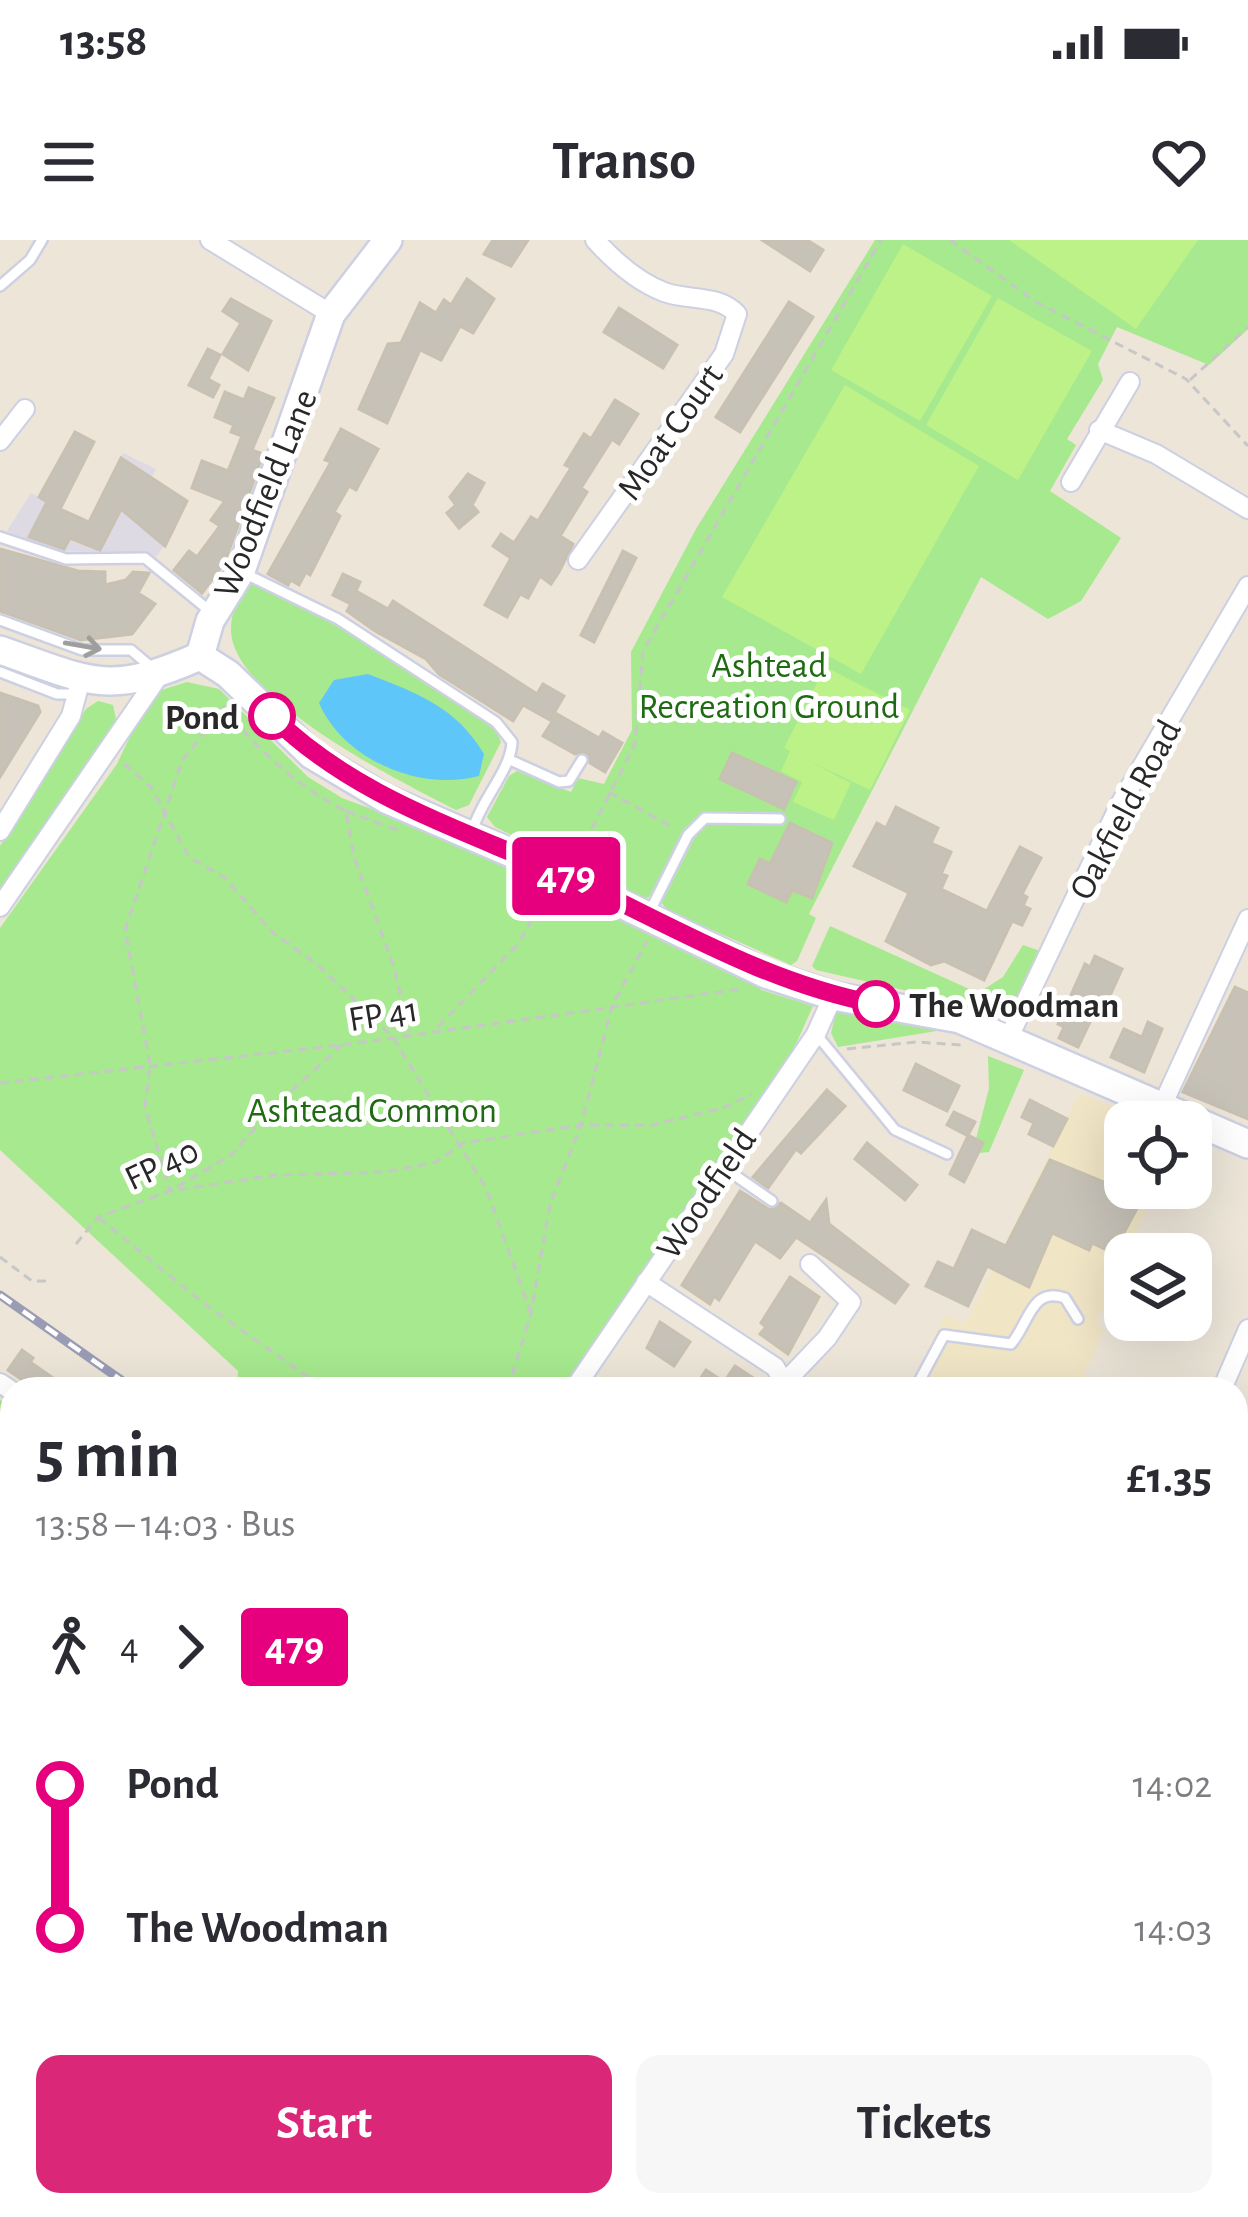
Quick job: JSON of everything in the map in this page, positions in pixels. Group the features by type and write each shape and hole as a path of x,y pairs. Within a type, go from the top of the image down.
{"street":[{"path":"210,240 331,314"},
{"name":"Woodfield Lane","path":"200,656 214,615 241,572 331,314 388,240"},
{"name":"Moat Court","path":"578,560 724,354 736,314 728,304 669,294 644,283 595,240"},
{"path":"1071,482 1130,382"},
{"path":"0,441 25,409"},
{"path":"1099,430 1156,454 1248,509"},
{"name":"Oakfield Road","path":"1009,1037 1120,804 1248,586"},
{"path":"0,650 79,687 118,685 160,674 200,656 231,696 346,777 472,835 559,882 647,915 766,974 833,996 960,1019 1151,1101"},
{"path":"0,907 160,674"},
{"path":"118,685 123,727"},
{"path":"0,831 71,716 79,687"},
{"path":"1164,1101 1248,919"},
{"name":"Woodfield","path":"582,1377 816,1034 833,996"},
{"path":"1212,1128 1248,1144"},
{"path":"794,1377 850,1302 810,1264"},
{"path":"646,1282 775,1367 782,1377"},
{"path":"1227,1377 1248,1328"}],"lane":[{"path":"0,286 30,260 42,240"},
{"path":"0,537 66,559 145,558 214,615"},
{"path":"241,572 338,619 496,722 512,742 509,760 497,773 472,835"},
{"path":"0,620 82,650 131,650 160,674"},
{"path":"0,672 57,694 79,687"},
{"path":"509,760 559,782 569,781 581,760"},
{"path":"647,915 688,836 705,818 781,819"},
{"path":"816,1034 895,1130 947,1154"},
{"path":"723,1167 772,1202"},
{"path":"922,1377 944,1336 1011,1344 1035,1301 1049,1294 1065,1298 1078,1319"}],"path":[{"path":"436,1028 518,944 559,882 635,743 643,651 881,240"},
{"path":"950,240 1036,302 1188,382 1248,446"},
{"path":"1188,382 1248,327"},
{"path":"410,1033 394,967 354,857 346,811 316,796 274,763 231,696 182,761 125,930 149,1064 145,1107 170,1191 276,1174 386,1172 436,1162 463,1143 581,1125 650,1125 723,1108 772,1084 778,1086"},
{"path":"107,749 151,787 189,857 225,878 272,933 317,964 392,1036 463,1143 486,1188 531,1313"},
{"path":"607,791 688,836"},
{"path":"512,1377 531,1313 550,1204 581,1125 612,1006 642,956 647,915"},
{"name":"FP 41","path":"0,1082 342,1045 436,1028 758,987 766,974"},
{"path":"833,1053 916,1042 966,1046"},
{"name":"FP 40","path":"76,1244 98,1216 170,1191 231,1155 274,1106 342,1045"},
{"name":"FP 40","path":"98,1216 202,1302 308,1377"},
{"path":"0,1257 32,1281 47,1281"}],"shaded area":[{"path":"123,453 156,469 137,505 173,533 156,557 146,552 56,551 7,531 31,493 89,522"},
{"path":"1079,1094 1104,1103 1104,1209 1147,1209 1136,1233 1104,1233 1104,1305 1096,1323 1104,1331 1083,1377 915,1377 945,1315 965,1324"}],"green space":[{"name":"Ashtead Recreation Ground","path":"875,240 1248,240 1248,329 1209,365 1117,327 1098,364 1103,380 1067,439 1076,445 1050,491 1121,538 1081,601 1048,619 981,577 809,914 816,918 791,965 667,910 661,902 690,847 680,840 649,897 642,899 495,827 487,817 509,776 517,771 571,792 578,778 604,784 632,730 631,652 696,529"},
{"path":"1009,240 1198,240 1136,329"},
{"path":"903,244 992,296 920,421 831,370"},
{"path":"998,298 1092,351 1018,480 926,425"},
{"path":"845,385 979,466 861,674 722,597"},
{"path":"252,582 329,621 494,726 501,742 469,805 456,810 364,761 265,689 244,664 231,632 240,592"},
{"path":"825,667 910,710 870,790 805,759 851,783 834,820 793,802 802,782 781,771 790,751 784,748"},
{"name":"Ashtead Common","path":"187,682 219,689 308,777 342,798 471,846 750,976 761,990 813,1006 791,1055 571,1377 238,1377 238,1371 0,1150 0,928 117,764 142,711 158,691"},
{"path":"98,701 113,705 116,719 0,901 0,846 86,709"},
{"path":"830,926 978,993 1003,977 1023,945 1043,952 1015,1007 1006,1010 995,1003 987,1009 816,970 812,966"},
{"path":"836,1012 943,1030 838,1047 831,1033"},
{"path":"988,1056 1024,1070 989,1152 979,1153 983,1143 976,1139 989,1088"}],"water":[{"path":"368,674 420,696 461,724 484,754 479,776 456,780 409,775 386,767 346,741 319,703 334,680"}],"building":[{"path":"493,240 528,240 511,266 484,254"},
{"path":"762,240 807,240 823,250 810,271"},
{"path":"467,279 494,299 473,333 460,326 441,360 420,350 387,423 359,409 388,344 401,343 420,303 436,313 444,300 451,305"},
{"path":"231,299 271,321 248,370 223,354 241,323 223,311"},
{"path":"789,302 813,317 740,432 716,417"},
{"path":"619,308 677,345 663,368 604,332"},
{"path":"208,349 220,355 208,379 219,385 213,397 189,385"},
{"path":"249,388 274,398 252,450 263,454 225,562 202,593 174,570 189,551 197,557 220,526 211,520 225,501 192,488 202,461 228,471 242,436 231,432 234,425 215,417 225,392 244,400"},
{"path":"615,400 638,414 619,444 612,439 581,488 587,492 560,536 573,544 559,572 551,584 540,576 528,598 520,594 507,617 485,605 511,558 493,546 501,534 514,543 531,517 538,521 571,468 565,465 584,434 591,439"},
{"path":"341,429 378,449 356,490 349,486 334,512 340,516 310,575 306,572 299,585 291,580 288,585 268,574 331,462 325,460"},
{"path":"75,432 94,442 60,509 89,522 121,458 187,501 165,546 121,509 100,550 70,538 64,549 29,537 47,502 39,497"},
{"path":"468,474 484,483 472,505 478,512 459,528 447,513 456,505 450,497"},
{"path":"0,549 78,571 105,572 105,585 126,580 133,572 149,573 138,593 155,604 132,634 81,640 0,611"},
{"path":"623,551 636,558 594,642 581,635"},
{"path":"343,574 360,582 356,591 388,609 393,601 537,694 543,684 564,696 550,720 523,705 513,721 439,674 426,659 375,631 347,611 351,604 333,595"},
{"path":"0,693 38,706 40,712 0,777"},
{"path":"557,714 599,738 603,732 622,743 605,772 590,763 586,752 575,754 543,736"},
{"path":"732,753 796,782 784,809 720,779"},
{"path":"896,807 938,828 931,843 951,852 941,874 947,876 941,889 987,911 1020,847 1041,858 1022,894 1027,897 1023,906 1030,909 1022,925 1012,921 984,980 944,961 931,965 886,941 909,893 854,866 877,823 886,828"},
{"path":"790,823 832,843 812,898 792,890 786,902 748,884 760,859 770,864"},
{"path":"1095,956 1122,969 1108,1000 1102,997 1078,1047 1059,1038 1064,1027 1058,1024 1085,964 1090,967"},
{"path":"1235,987 1248,993 1248,1119 1183,1092"},
{"path":"1148,1022 1162,1029 1144,1072 1111,1057 1124,1029 1142,1037"},
{"path":"916,1064 959,1086 947,1111 904,1090"},
{"path":"827,1090 845,1106 801,1153 796,1149 768,1188 753,1177"},
{"path":"1030,1100 1067,1119 1053,1146 1029,1134 1034,1123 1022,1117"},
{"path":"954,1112 975,1122 968,1135 983,1143 964,1182 950,1174 968,1136 947,1125"},
{"path":"867,1143 917,1185 905,1200 855,1159"},
{"path":"1050,1160 1104,1182 1104,1209 1137,1209 1124,1233 1104,1233 1104,1249 1092,1243 1089,1250 1052,1233 1029,1287 987,1266 968,1306 926,1286 938,1262 954,1269 972,1230 1006,1246"},
{"path":"740,1191 770,1210 781,1203 810,1223 826,1200 829,1224 908,1285 895,1303 796,1237 780,1258 755,1241 719,1300 714,1296 710,1304 682,1285"},
{"path":"790,1277 819,1297 788,1354 760,1334 766,1327 761,1323"},
{"path":"660,1322 690,1342 674,1366 647,1348"},
{"path":"22,1350 52,1377 18,1377 8,1370"},
{"path":"735,1366 752,1377 727,1377"}],"railway":[{"path":"0,1295 117,1377"}],"bus line":[{"name":"479","path":"272,716 312,755 386,799 562,874 766,974 876,1004"}],"place":[{"name":"Pond","path":"272,716"},
{"name":"The Woodman","path":"876,1004"}]}
